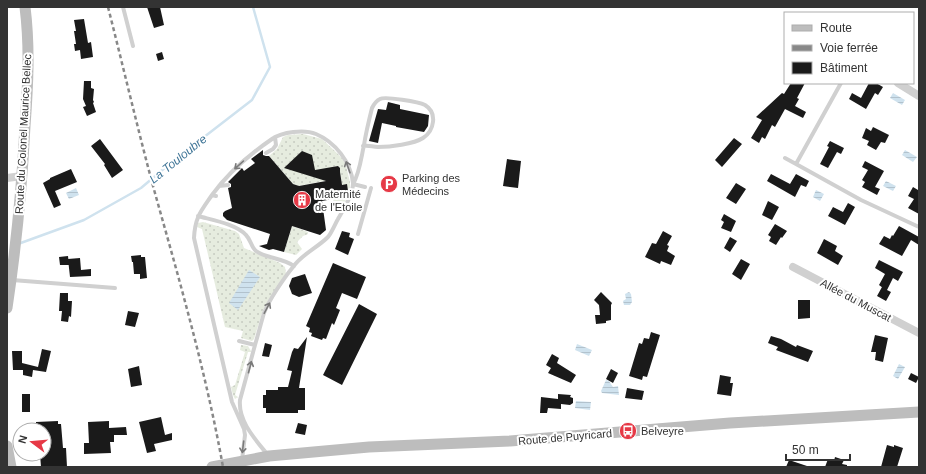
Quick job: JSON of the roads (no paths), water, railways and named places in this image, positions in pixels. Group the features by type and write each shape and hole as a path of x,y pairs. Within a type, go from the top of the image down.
{"main road":[{"name":"Route du Colonel Maurice Bellec","path":"7,308 22,176 29,66 25,7"},
{"name":"Route de Puyricard","path":"214,467 269,456 369,447 510,441 730,423 919,412"},
{"path":"7,446 11,467"},
{"path":"7,452 8,467"}],"street":[{"path":"900,84 919,96"},
{"path":"7,178 22,176"},
{"name":"Allée du Muscat","path":"793,267 919,334"}],"lane":[{"path":"123,7 133,46"},
{"path":"796,164 840,84"},
{"path":"269,456 251,434 240,408 240,400 265,312 294,266 328,237 347,203 357,176 372,108 375,103 380,99 387,97 419,103 425,105 433,114 434,119 430,133 415,142 377,147 370,145 364,146"},
{"path":"239,463 245,435 244,429 232,402 194,238 194,226 198,216 227,176 250,155 275,137 304,132 315,134 324,138 345,158 353,184"},
{"path":"266,153 276,145 275,137"},
{"path":"785,158 861,200 919,227"},
{"path":"353,184 365,187"},
{"path":"219,186 228,185"},
{"path":"358,234 371,188"},
{"path":"198,216 239,229 247,236 257,252 294,266"},
{"path":"11,280 115,288"},
{"path":"239,341 256,345"}],"water":[{"path":"893,93 905,100 902,105 890,98"},
{"path":"905,150 917,157 913,162 902,155"},
{"path":"886,181 896,186 893,191 883,186"},
{"path":"76,188 79,195 69,199 66,193"},
{"path":"816,190 824,194 820,201 813,197"},
{"path":"249,270 260,277 238,310 229,303"},
{"path":"629,292 631,294 632,302 630,305 624,305 623,301 626,299 625,294"},
{"path":"577,344 592,350 589,356 575,350"},
{"path":"899,364 905,367 898,379 893,376"},
{"path":"606,380 609,381 613,387 618,386 619,395 602,393 601,391"},
{"path":"576,401 591,402 590,410 575,408"}],"waterway":[{"name":"La Touloubre","path":"18,244 84,220 141,188 173,161 252,100 270,67 253,7"}],"railway":[{"path":"108,7 147,164 209,396 223,467"}],"place":[{"name":"Parking des Médecins","path":"389,184"},
{"name":"Maternité de l'Etoile","path":"302,200"},
{"name":"Belveyre","path":"628,431"}]}
